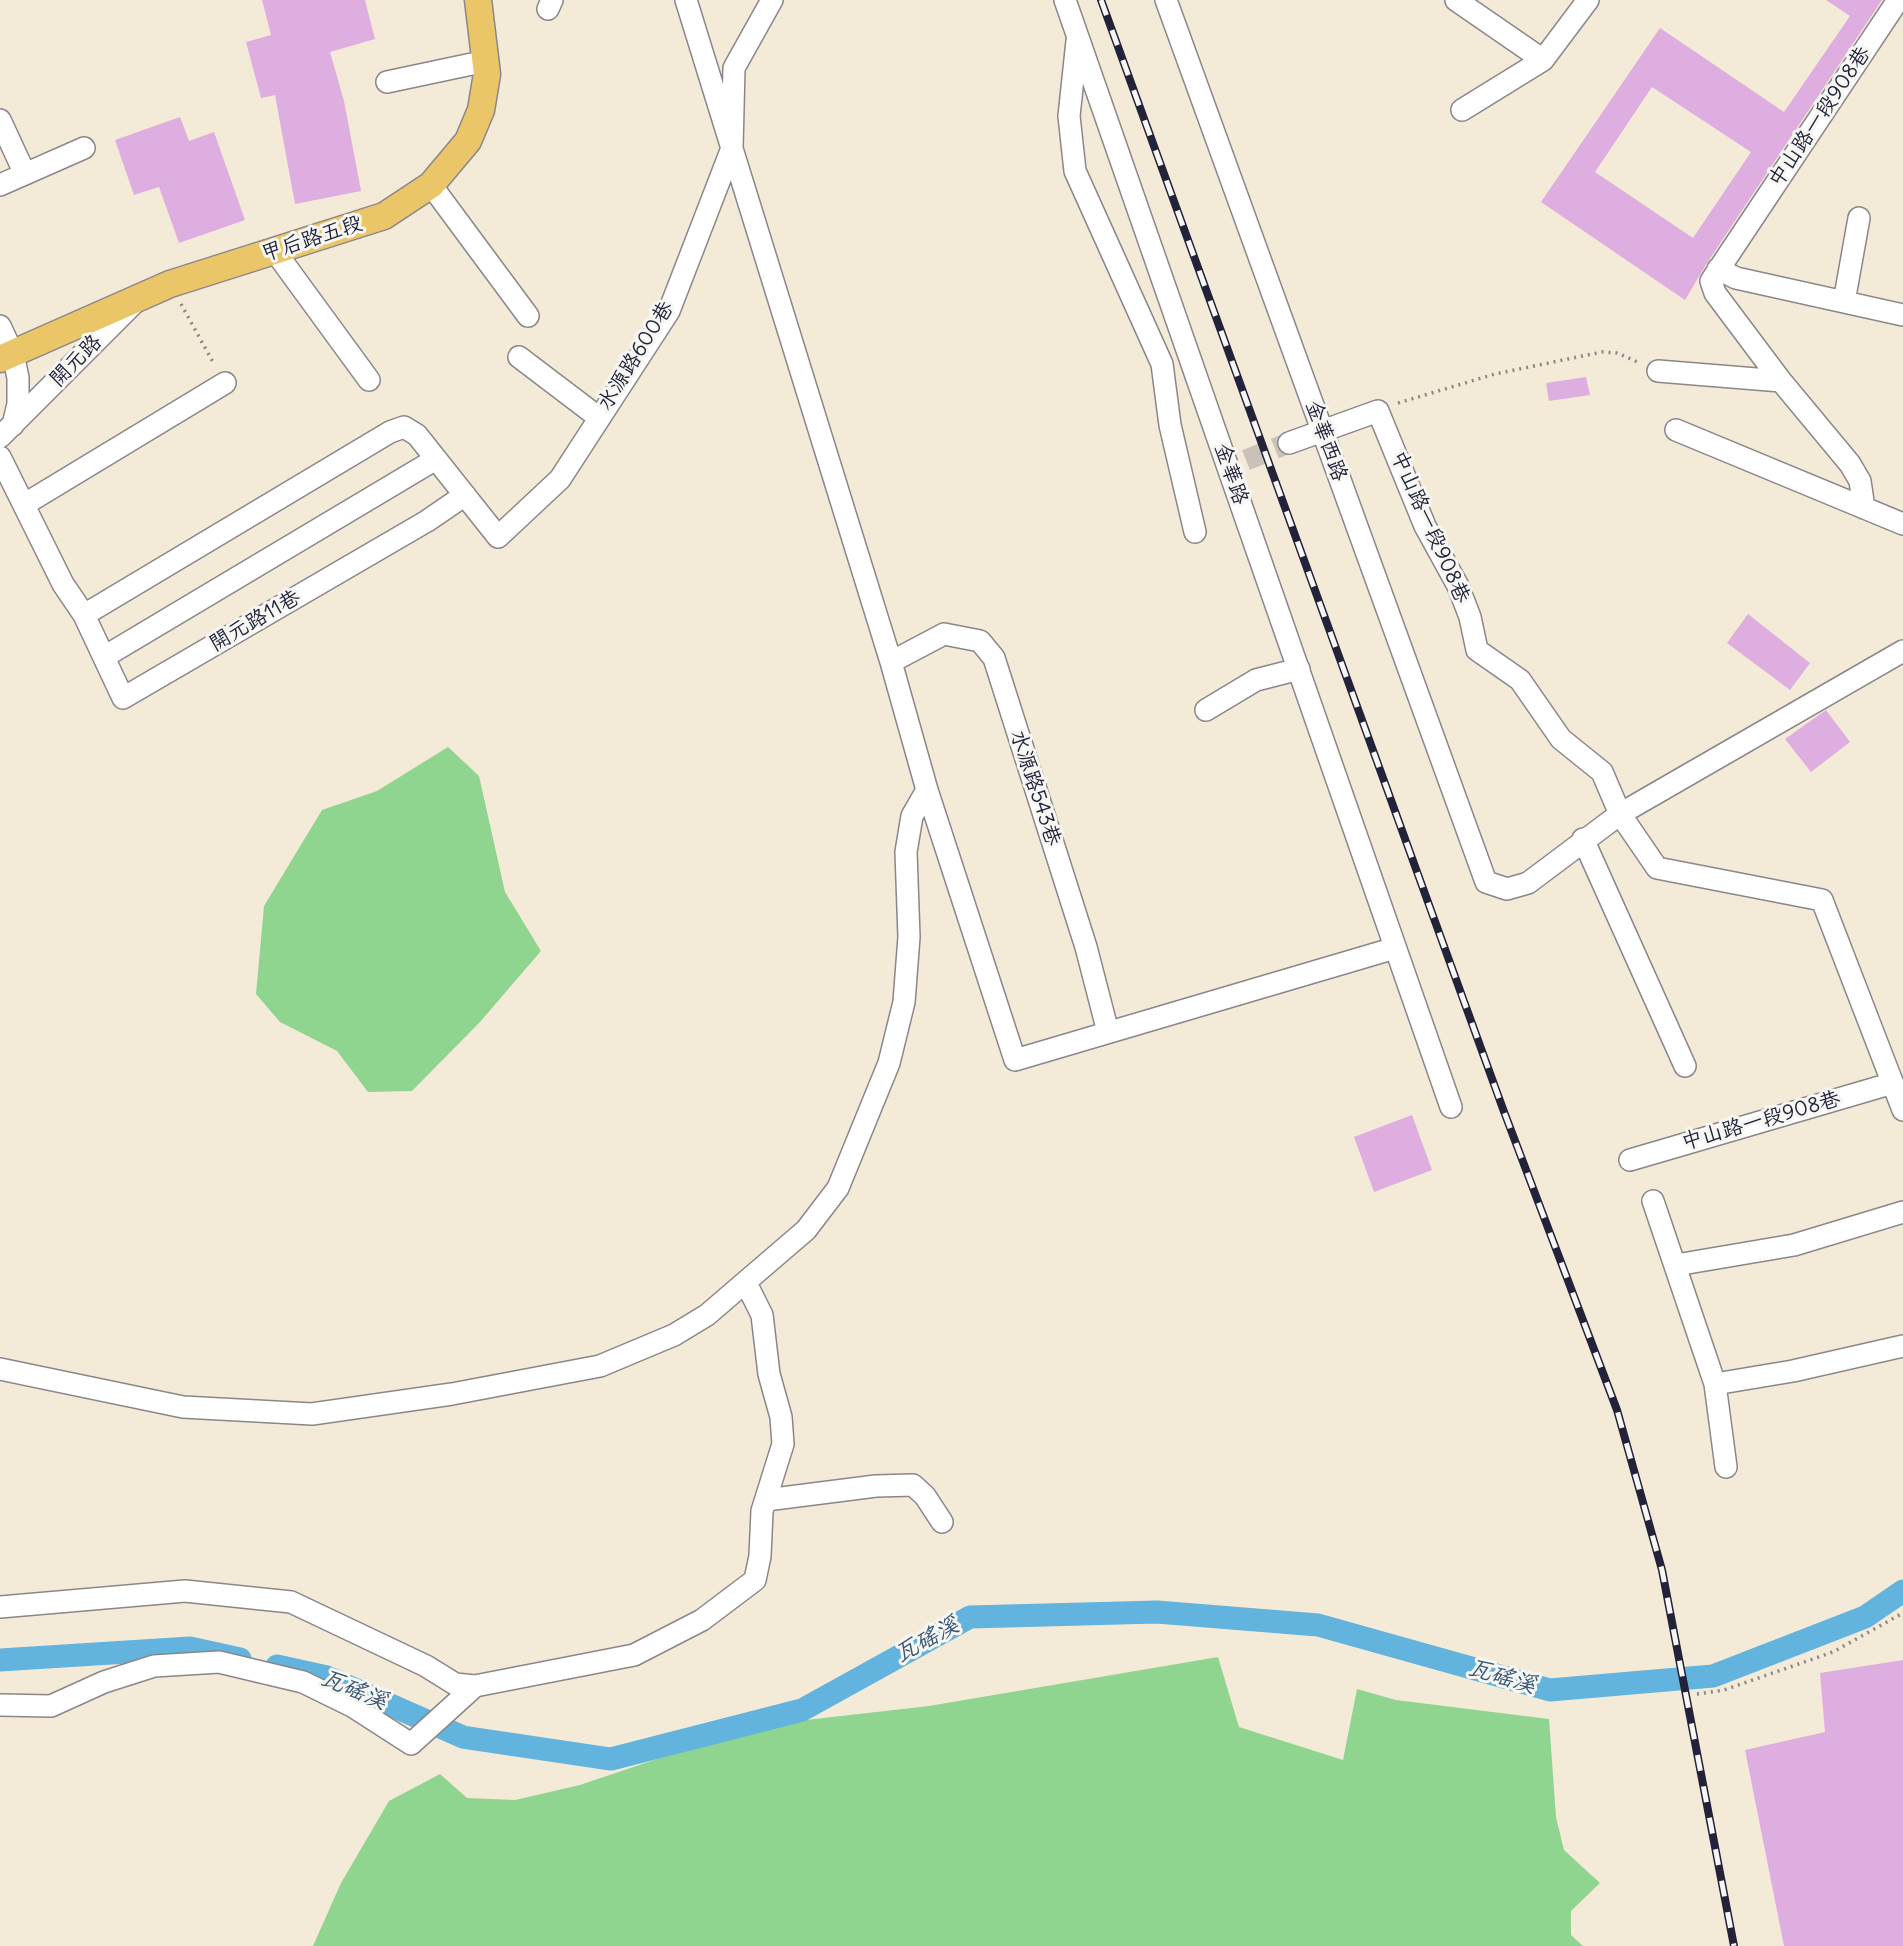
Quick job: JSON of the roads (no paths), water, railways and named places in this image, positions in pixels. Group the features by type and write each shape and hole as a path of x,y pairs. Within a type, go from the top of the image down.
{"main road":[{"name":"甲后路五段","path":"6,356 170,284 384,216 431,185 468,141 481,110 487,74 478,0"}],"street":[{"path":"686,0 891,662 927,790 1015,1060 1395,948"},
{"path":"732,148 734,68 772,0"},
{"name":"金華路","path":"1065,0 1237,463 1299,669 1451,1107"},
{"name":"金華西路","path":"1167,0 1486,881 1507,889 1528,883 1583,839"},
{"path":"1456,0 1543,61"},
{"path":"1462,110 1543,61 1588,0"},
{"name":"中山路一段908巷","path":"1718,269 1898,0"},
{"path":"1078,35 1069,116 1074,171 1162,364 1170,425 1195,532"},
{"path":"387,82 486,61"},
{"path":"0,120 25,174"},
{"path":"0,185 84,148"},
{"name":"水源路600巷","path":"465,495 498,537 560,479 669,311 732,148"},
{"path":"431,185 528,316"},
{"path":"1844,302 1859,218"},
{"path":"274,250 369,380"},
{"path":"1864,508 1856,473 1781,381 1712,289 1711,281 1718,269 1736,278 1903,315"},
{"name":"開元路","path":"6,431 140,296"},
{"name":"開元路","path":"0,326 6,356 19,391 6,431"},
{"path":"519,358 598,417"},
{"path":"1658,371 1781,381"},
{"path":"25,504 225,383"},
{"name":"中山路一段908巷","path":"1322,430 1378,411 1425,526 1458,586 1470,617 1477,649 1520,680 1561,739 1602,772 1620,814 1657,868 1822,900 1903,1110"},
{"path":"84,615 390,432 404,427 436,459 465,495"},
{"path":"1289,443 1322,430"},
{"path":"1676,430 1903,524"},
{"name":"開元路11巷","path":"0,457 63,584 84,615 123,698 427,521 465,495"},
{"path":"104,657 436,459"},
{"name":"水源路543巷","path":"891,662 944,634 980,641 994,657 1086,947 1108,1032"},
{"path":"1685,1066 1583,839 1620,814 1901,656"},
{"path":"1206,710 1255,681 1299,669"},
{"path":"0,1369 183,1407 312,1414 453,1394 600,1366 674,1335 707,1315 806,1230 838,1188 889,1063 904,1002 909,937 906,852 912,816 927,790"},
{"name":"中山路一段908巷","path":"1630,1160 1893,1083"},
{"path":"1653,1200 1716,1384 1726,1467"},
{"path":"1676,1265 1794,1245 1903,1212"},
{"path":"0,1607 185,1591 291,1602 414,1660 455,1684 475,1686 634,1655 702,1620 755,1580 761,1556 766,1500 783,1444 781,1417 769,1374 762,1315 746,1283"},
{"path":"1716,1384 1793,1371 1903,1346"},
{"path":"766,1500 876,1486 913,1485 925,1496 942,1522"},
{"path":"0,1705 51,1706 104,1682 154,1666 219,1662 303,1682 352,1706 411,1744 475,1686"}],"waterway":[{"name":"瓦磘溪","path":"277,1666 327,1677 463,1737 611,1759 802,1710 970,1617 1157,1612 1318,1625 1550,1690 1713,1676 1865,1617 1903,1591"},
{"name":"瓦磘溪","path":"0,1660 190,1648 240,1659"}],"tunnel":[{"path":"1246,460 1289,443"}],"railway":[{"path":"1101,0 1503,1109 1617,1410 1662,1570 1734,1946"}]}
